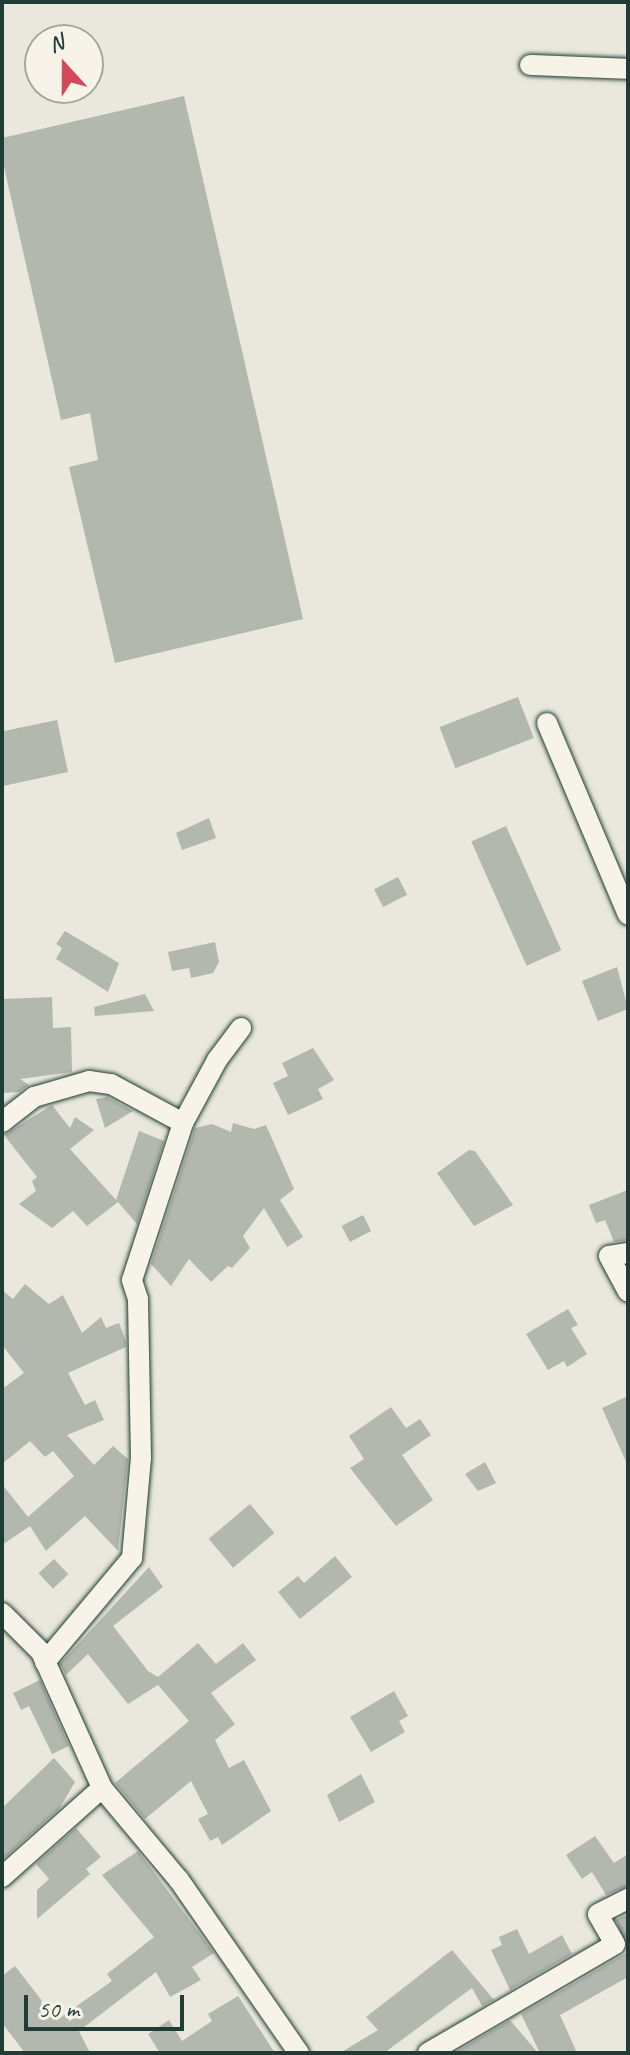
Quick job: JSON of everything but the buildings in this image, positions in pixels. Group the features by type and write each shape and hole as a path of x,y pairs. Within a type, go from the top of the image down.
{"street":[{"path":"530,65 628,69"},
{"path":"547,723 628,915"},
{"path":"45,1662 132,1558 141,1458 138,1299 132,1280 183,1123 217,1060 241,1028"},
{"path":"2,1122 34,1097 89,1081 111,1084 183,1123"},
{"path":"628,1253 609,1256 628,1291"},
{"path":"2,1613 45,1662 102,1788 179,1880 299,2053"},
{"path":"2,1877 102,1788"},
{"path":"428,2053 615,1944 598,1914 628,1899"}]}
